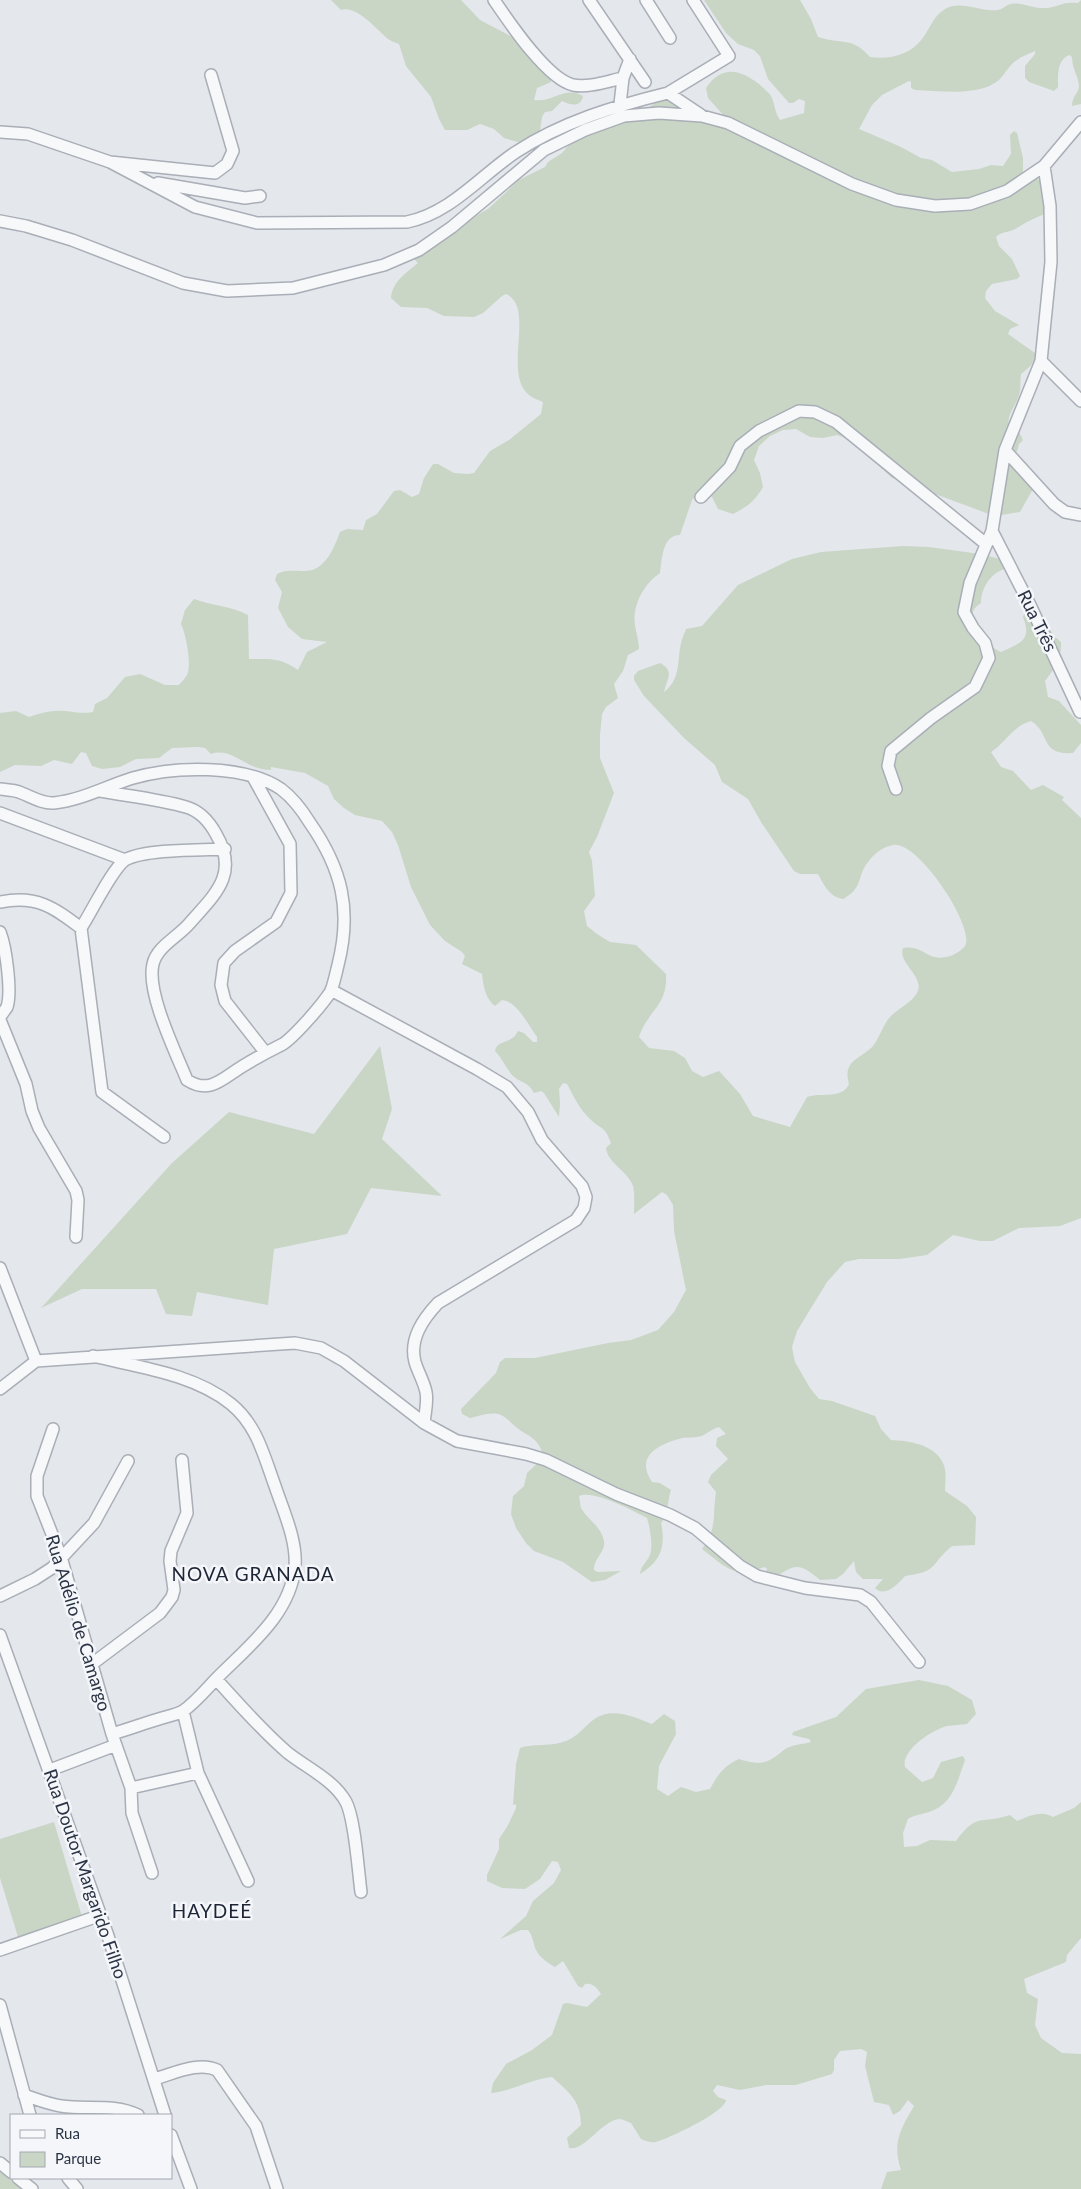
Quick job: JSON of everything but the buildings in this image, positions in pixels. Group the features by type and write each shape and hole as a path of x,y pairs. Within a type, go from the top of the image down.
{"street":[{"path":"494,0 522,40 555,75 564,81 574,85 593,84 623,78"},
{"path":"589,0 645,82"},
{"path":"646,0 670,38"},
{"path":"0,132 28,134 110,162 195,207 257,223 407,222 420,219 470,190 515,152 577,120 620,104 668,93 729,56 693,0"},
{"path":"620,104 623,78 630,59"},
{"path":"110,162 215,173 227,164 233,151 211,75"},
{"path":"668,93 702,116"},
{"path":"0,221 26,226 72,240 183,282 227,291 293,288 384,265 419,250 452,227 544,150 585,130 624,116 659,114 702,116 728,124 852,184 896,200 935,206 970,204 1007,191 1044,166 1081,122"},
{"path":"896,789 888,766 891,751 931,718 975,687 989,658 985,643 972,628 964,612 970,583 992,531 1005,450 1041,361 1052,262 1050,206 1044,166"},
{"path":"144,180 197,191 245,198 260,196"},
{"path":"1041,361 1081,401"},
{"path":"701,497 730,467 740,446 759,431 799,411 815,412 836,422 986,544"},
{"path":"1005,450 1054,504 1065,512 1081,515"},
{"name":"Rua Três","path":"992,531 1030,605 1080,712"},
{"path":"0,789 17,791 47,804 62,802 100,791 133,778 187,769 220,770 253,777 280,788 297,803 323,842 338,872 346,912 341,952 331,990 315,1012 284,1043 265,1052 212,1085 197,1087 186,1080 155,998 151,976 158,952 187,926 214,895 226,874 225,849 210,822 188,807 100,791"},
{"path":"253,777 290,844 291,893 276,922 235,951 224,963 221,985 225,1001 265,1052"},
{"path":"0,813 125,860"},
{"path":"164,1137 102,1092 81,928 115,871 125,860 145,854 225,849"},
{"path":"0,902 19,899 44,904 81,928"},
{"path":"0,932 8,967 7,1006 0,1018 26,1084 32,1111 39,1128 76,1191 78,1200 76,1238"},
{"path":"331,990 507,1087 528,1112 542,1140 582,1186 586,1197 584,1208 576,1220 438,1303 424,1321 414,1338 415,1360 425,1391 424,1423"},
{"path":"0,1268 36,1361"},
{"path":"0,1389 36,1361 93,1356 164,1354 271,1344 307,1344 332,1353 344,1360 424,1423 444,1436 546,1460 616,1494 670,1515 695,1528 740,1566 757,1576 797,1586 860,1595 871,1602 920,1662"},
{"path":"50,1770 183,1711 268,1626 288,1590 295,1566 294,1551 288,1527 260,1443 244,1415 217,1394 183,1380 93,1356"},
{"name":"Rua Adélio de Camargo","path":"53,1429 40,1466 36,1485 41,1509 61,1557 114,1740 131,1788 132,1813 152,1873"},
{"path":"92,1664 160,1613 172,1597 174,1590 170,1562 172,1551 187,1513 182,1460"},
{"path":"0,1596 44,1575 94,1523 128,1461"},
{"name":"Rua Doutor Margarido Filho","path":"0,1635 4,1654 50,1770 101,1915 165,2114"},
{"path":"216,1679 269,1735 340,1792 347,1803 351,1816 361,1892"},
{"path":"183,1711 198,1773 248,1881"},
{"path":"131,1788 198,1773"},
{"path":"0,1950 101,1915"},
{"path":"0,2005 30,2114"},
{"path":"154,2079 200,2067 210,2066 217,2070 256,2126 278,2189"},
{"path":"24,2095 61,2106 103,2107 121,2109 135,2114"},
{"path":"174,2147 191,2189"},
{"path":"0,2163 10,2171"},
{"path":"19,2179 32,2189"},
{"path":"69,2179 77,2189"}],"green space":[{"path":"331,0 461,0 480,20 524,43 550,75 551,82 537,88 534,100 547,99 570,92 583,96 582,100 578,104 568,104 562,101 552,111 545,112 542,117 540,131 525,142 504,138 494,129 480,124 467,130 445,130 431,97 406,66 399,44 388,39 354,11 341,10"},
{"path":"704,0 800,0 811,19 818,37 846,42 858,46 870,57 884,58 905,53 911,49 922,39 937,15 951,7 964,6 997,10 1009,5 1023,4 1037,8 1046,8 1067,3 1078,3 1081,0 1081,104 1072,106 1079,86 1072,57 1069,55 1060,64 1058,87 1054,91 1029,82 1025,78 1025,66 1035,54 1035,51 1021,57 1014,62 999,80 981,89 958,92 915,90 911,88 911,82 909,81 882,95 872,105 859,129 899,146 921,158 932,160 952,172 979,169 991,165 1003,166 1011,154 1010,135 1014,131 1017,133 1023,158 1023,179 1038,179 1046,188 1045,214 996,237 999,246 1012,259 1020,276 1017,279 992,284 986,291 985,298 995,311 1019,325 1010,329 1008,334 1035,353 1033,362 1021,374 1018,399 1008,423 1009,427 1018,430 1023,440 1019,444 1017,452 1006,446 1033,489 1020,512 1001,515 989,514 892,478 851,440 837,435 823,438 810,437 796,429 783,430 770,436 759,446 754,460 760,473 763,487 750,503 733,514 718,509 712,497 701,490 692,500 680,535 674,536 666,544 662,555 660,573 644,589 637,603 635,625 639,649 628,655 623,671 614,684 618,698 606,707 602,714 600,758 614,793 597,837 589,852 592,861 595,896 584,911 587,926 610,942 636,945 666,974 666,985 661,1001 647,1020 639,1037 649,1048 674,1051 685,1058 692,1071 703,1077 719,1071 740,1094 753,1116 790,1127 807,1097 836,1094 846,1089 849,1084 848,1070 850,1065 873,1046 888,1019 912,1000 917,993 918,981 904,959 902,954 903,948 916,949 937,958 953,955 965,946 966,936 962,922 954,905 930,870 904,847 888,846 869,860 858,884 844,899 831,894 818,874 800,874 794,871 748,799 722,782 715,765 684,738 644,696 634,680 634,676 638,671 660,663 669,672 664,692 675,679 680,648 686,629 702,626 738,585 792,559 821,552 903,546 929,547 980,554 1016,563 997,572 987,584 982,593 981,603 973,612 972,617 977,629 986,641 1001,652 1023,640 1026,631 1023,617 1025,612 1029,612 1048,626 1054,636 1061,642 1059,658 1045,681 1048,697 1059,701 1081,725 1081,743 1073,753 1055,751 1050,747 1037,726 1031,721 1014,730 991,752 1001,767 1013,771 1031,790 1043,785 1064,797 1062,800 1081,818 1081,1218 1060,1226 1019,1228 993,1241 980,1241 953,1235 927,1255 899,1259 859,1259 845,1262 827,1282 797,1331 792,1347 795,1362 810,1388 819,1399 832,1401 875,1416 881,1429 891,1440 913,1443 934,1452 944,1466 945,1491 967,1506 976,1517 975,1545 952,1546 929,1569 905,1576 899,1583 887,1591 879,1591 875,1588 883,1579 863,1579 856,1572 854,1561 836,1579 820,1580 798,1567 788,1570 767,1582 765,1579 767,1569 765,1567 745,1572 730,1569 702,1549 714,1522 716,1492 708,1482 711,1475 728,1459 716,1446 717,1438 726,1434 719,1427 702,1436 682,1438 658,1447 648,1458 646,1465 647,1473 652,1482 660,1483 671,1490 667,1512 661,1523 663,1539 660,1553 653,1564 640,1574 651,1549 647,1518 603,1498 579,1496 581,1508 600,1531 604,1541 603,1549 595,1562 594,1570 598,1572 621,1571 605,1580 592,1582 563,1562 534,1551 516,1528 511,1514 513,1496 524,1486 527,1473 544,1457 542,1450 533,1439 503,1416 490,1414 470,1418 462,1414 461,1409 496,1373 500,1362 505,1358 535,1358 631,1340 658,1330 674,1312 686,1290 674,1231 673,1205 667,1195 662,1192 634,1214 633,1186 627,1176 610,1159 606,1148 611,1143 607,1133 584,1112 567,1084 563,1083 559,1089 559,1117 544,1093 541,1091 534,1093 529,1086 515,1078 510,1072 495,1051 496,1048 514,1037 518,1031 524,1033 533,1042 537,1042 537,1037 518,1009 513,1005 502,1000 495,1006 489,1000 482,974 462,964 465,956 462,952 445,941 430,925 411,887 392,832 382,821 355,815 334,799 328,786 305,773 271,767 271,770 261,769 228,754 211,754 205,748 198,747 172,748 159,758 136,759 120,767 102,769 92,766 86,753 81,752 72,764 54,760 41,766 15,765 0,772 0,713 16,711 29,717 56,711 93,712 95,704 107,698 125,677 140,674 165,685 179,685 187,675 189,664 181,624 185,610 194,599 248,615 249,659 280,661 298,670 307,652 327,642 302,639 288,627 278,608 282,592 275,580 277,574 286,571 308,571 318,567 327,559 340,532 347,529 363,530 366,520 377,514 394,491 400,490 412,497 419,494 424,478 433,464 438,464 454,473 474,473 490,451 509,440 541,414 543,402 529,395 521,385 518,372 518,312 514,301 506,294 483,313 474,317 444,316 427,308 401,307 391,298 392,292 400,278 418,263 413,258 462,218 475,216 488,209 519,180 545,167 548,162 562,153 583,129 636,116 658,101 680,103 714,118 726,118 708,98 706,88 718,76 731,72 745,75 770,94 780,120 804,113 805,101 799,99 789,103 768,79 760,56 754,50 738,44 726,33"},
{"path":"380,1046 392,1109 382,1139 442,1196 371,1188 347,1234 274,1249 268,1305 197,1292 192,1316 166,1314 156,1289 82,1289 41,1308 172,1163 229,1112 314,1134"},
{"path":"919,1680 948,1686 972,1700 976,1714 967,1724 947,1726 926,1736 908,1754 905,1767 922,1782 933,1778 941,1762 963,1756 965,1760 954,1789 946,1801 934,1810 908,1819 903,1833 904,1847 917,1846 930,1840 956,1841 963,1832 980,1820 1010,1815 1017,1821 1039,1814 1053,1817 1074,1808 1081,1802 1081,1938 1067,1955 1066,1962 1024,1979 1027,1993 1038,1999 1035,2025 1041,2038 1062,2053 1081,2054 1081,2189 881,2189 887,2172 901,2170 897,2144 901,2130 914,2106 908,2100 900,2111 893,2115 889,2105 874,2102 865,2066 867,2052 861,2049 840,2051 834,2060 832,2074 796,2085 766,2085 740,2090 717,2085 713,2091 718,2097 726,2100 717,2111 696,2124 663,2140 654,2142 641,2139 631,2123 619,2119 606,2125 581,2145 569,2148 567,2138 581,2125 579,2109 569,2092 552,2077 491,2093 493,2083 506,2064 532,2050 552,2035 563,2004 587,2007 601,1994 593,1985 585,1984 582,1988 578,1986 563,1961 555,1967 544,1960 536,1950 528,1930 521,1930 500,1939 526,1916 533,1901 554,1883 561,1870 558,1862 552,1861 540,1879 525,1889 502,1888 487,1881 487,1875 499,1849 499,1839 516,1808 516,1804 513,1805 516,1764 520,1748 561,1743 577,1734 593,1720 608,1714 623,1714 652,1724 664,1714 675,1721 676,1734 659,1766 657,1789 668,1796 681,1787 696,1792 710,1789 722,1771 739,1759 759,1763 769,1761 785,1749 811,1742 809,1739 792,1735 793,1732 836,1717 866,1689"},
{"path":"54,1822 82,1917 18,1937 0,1878 0,1839"},
{"path":"0,2172 22,2189 0,2189"}],"district":[{"name":"NOVA GRANADA","path":"253,1574"},
{"name":"HAYDEÉ","path":"212,1911"}]}
